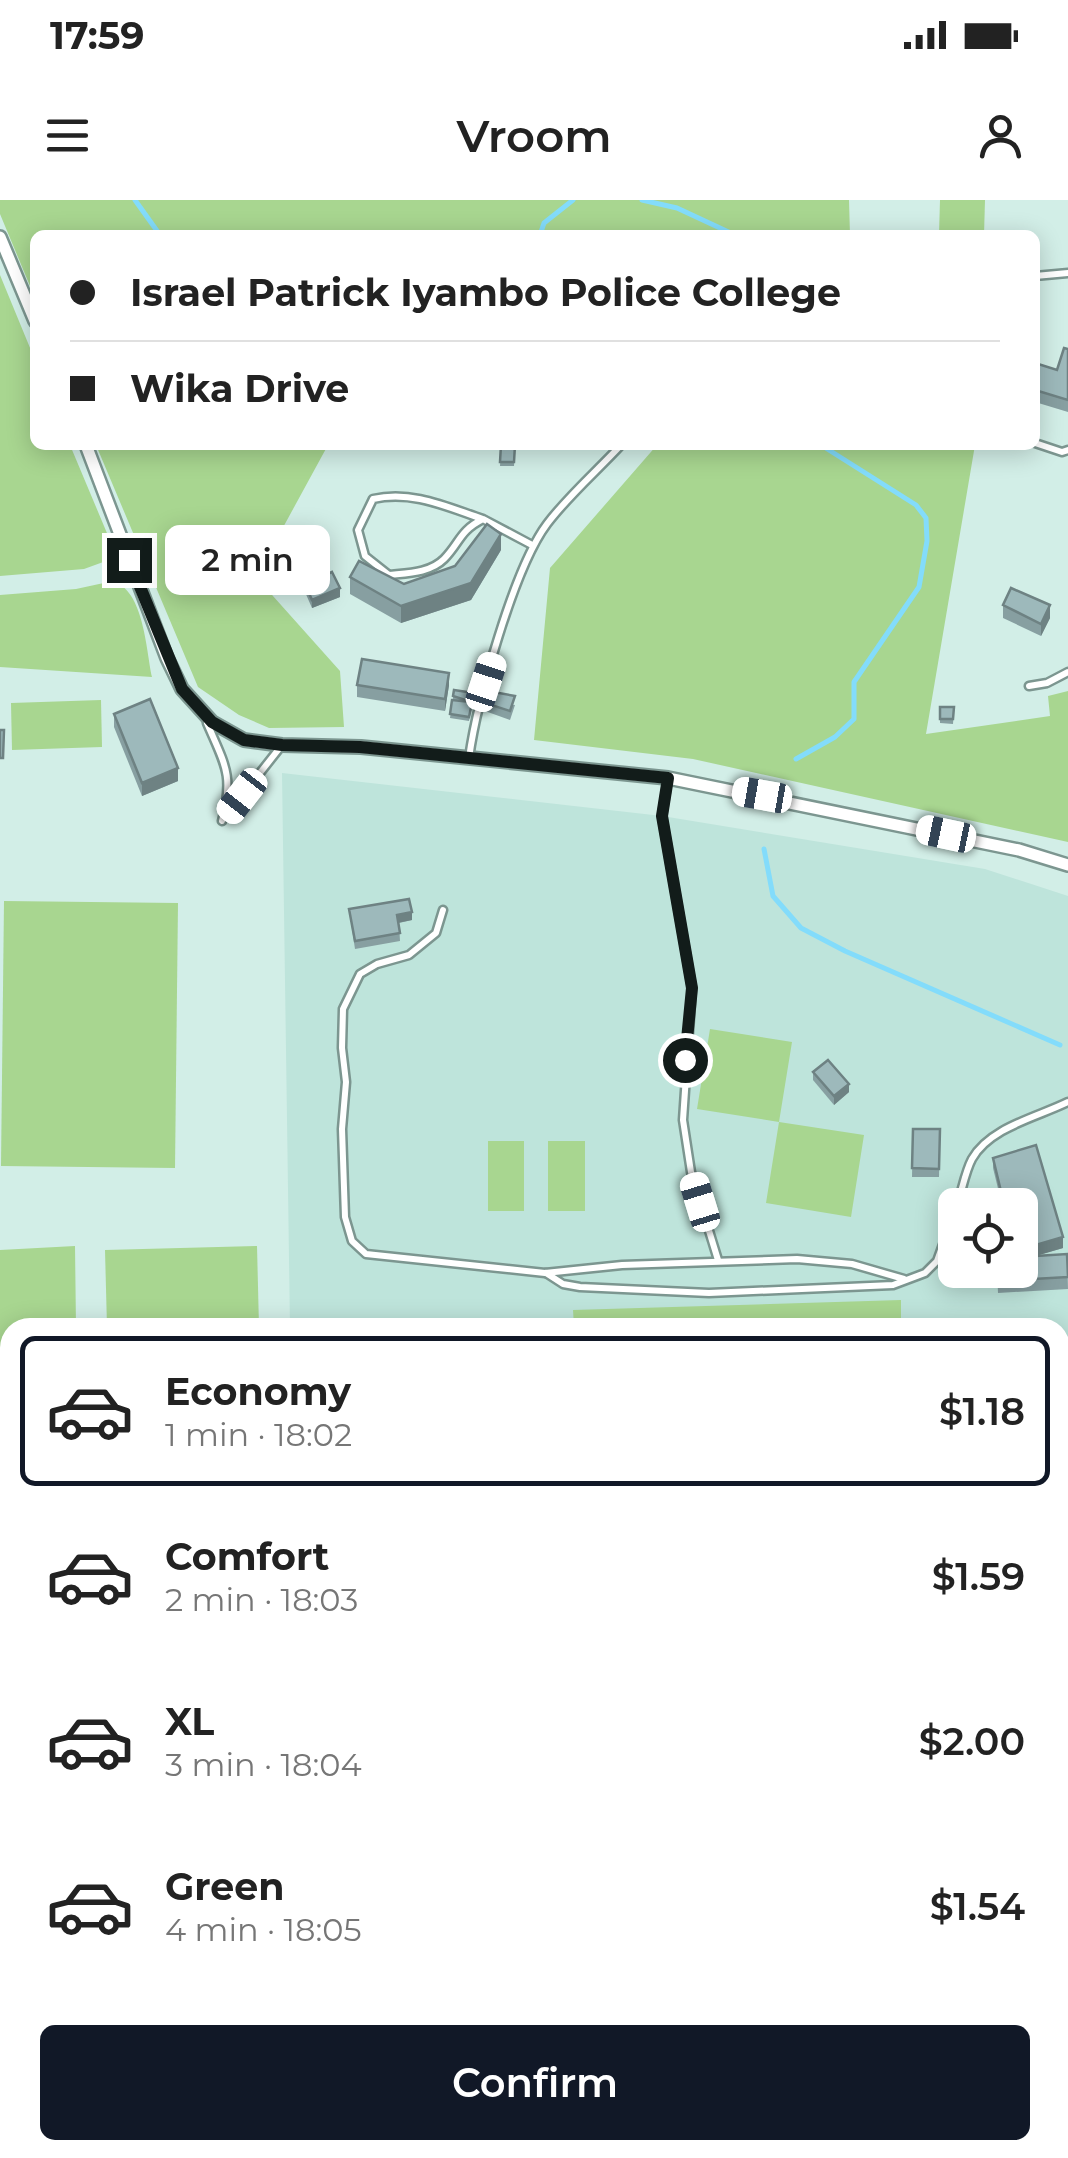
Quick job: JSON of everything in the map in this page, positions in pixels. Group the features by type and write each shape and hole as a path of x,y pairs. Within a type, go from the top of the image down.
{"street":[{"path":"0,237 30,309"},
{"path":"88,450 182,689 226,732 244,740 360,747 668,778 1020,850 1068,865"}],"lane":[{"path":"1040,276 1068,273"},
{"path":"1040,445 1062,452 1068,450"},
{"path":"469,758 474,719 532,546 548,523 616,450"},
{"path":"484,520 469,526 443,560 422,571 389,575 365,556 358,530 372,499 414,497 484,520 532,546"},
{"path":"1029,686 1068,672"},
{"path":"202,711 229,776 230,791 222,821 282,745"},
{"path":"668,778 662,816 692,988 682,1120 691,1172 718,1260"},
{"path":"443,910 436,932 409,955 360,974 343,1009 346,1230 366,1254 545,1273 718,1260 815,1260 852,1264 904,1279"},
{"path":"963,1188 972,1160 985,1144 1003,1131 1068,1102"},
{"path":"545,1273 563,1284 580,1287 709,1294 893,1285 925,1273 938,1258"}],"shaded area":[{"path":"282,773 662,816 985,869 1068,896 1068,1318 290,1318"}],"green space":[{"path":"0,200 849,200 850,230 30,230 30,286 0,214"},
{"path":"940,200 985,200 984,230 939,230"},
{"path":"0,275 30,348 30,450 72,450 117,557 84,569 0,576"},
{"path":"98,450 325,450 256,577 340,671 344,727 269,728 239,715 198,687"},
{"path":"653,450 974,450 926,734 1050,716 1048,696 1068,691 1068,842 693,759 534,740 550,568"},
{"path":"113,581 131,596 137,608 152,677 0,667 0,595 76,589"},
{"path":"101,700 102,747 12,750 11,703"},
{"path":"4,901 178,903 175,1168 1,1166"},
{"path":"710,1029 792,1042 779,1122 697,1109"},
{"path":"779,1122 864,1135 851,1217 766,1203"},
{"path":"488,1141 524,1141 524,1211 488,1211"},
{"path":"548,1141 585,1141 585,1211 548,1211"},
{"path":"75,1246 76,1318 0,1318 0,1250"},
{"path":"257,1246 259,1318 107,1318 105,1250"},
{"path":"901,1300 901,1318 573,1318 573,1310"}],"building":[{"path":"1064,348 1068,349 1068,400 1040,392 1040,365 1057,370"},
{"path":"501,450 515,450 514,462 500,462"},
{"path":"487,524 501,534 471,583 401,606 350,577 359,561 404,584 455,566"},
{"path":"332,572 340,588 312,600 305,584"},
{"path":"1011,588 1050,605 1041,624 1003,605"},
{"path":"362,659 449,673 445,699 357,685"},
{"path":"454,690 474,693 469,717 450,714 452,700 471,702 453,696"},
{"path":"488,691 515,696 510,711 485,703"},
{"path":"150,699 178,768 142,783 114,714"},
{"path":"940,707 954,707 953,719 940,719"},
{"path":"0,730 4,730 3,758 0,758"},
{"path":"409,899 412,912 397,915 400,933 355,941 349,909"},
{"path":"828,1060 849,1084 834,1096 813,1072"},
{"path":"913,1129 940,1129 939,1169 912,1168"},
{"path":"1036,1145 1063,1237 1038,1244 1038,1188 1000,1188 993,1158"},
{"path":"1067,1254 1068,1277 1038,1279 1038,1256"}],"waterway":[{"path":"135,200 156,230"},
{"path":"542,230 544,223 573,200"},
{"path":"642,200 677,208 724,230"},
{"path":"796,759 835,737 854,719 854,682 919,587 927,541 926,518 916,505 829,450"},
{"path":"764,849 773,896 801,928 1060,1045"}],"route":[{"path":"129,560 182,689 212,722 244,740 260,744 360,747 668,778 662,816 692,988 685,1060"}]}
